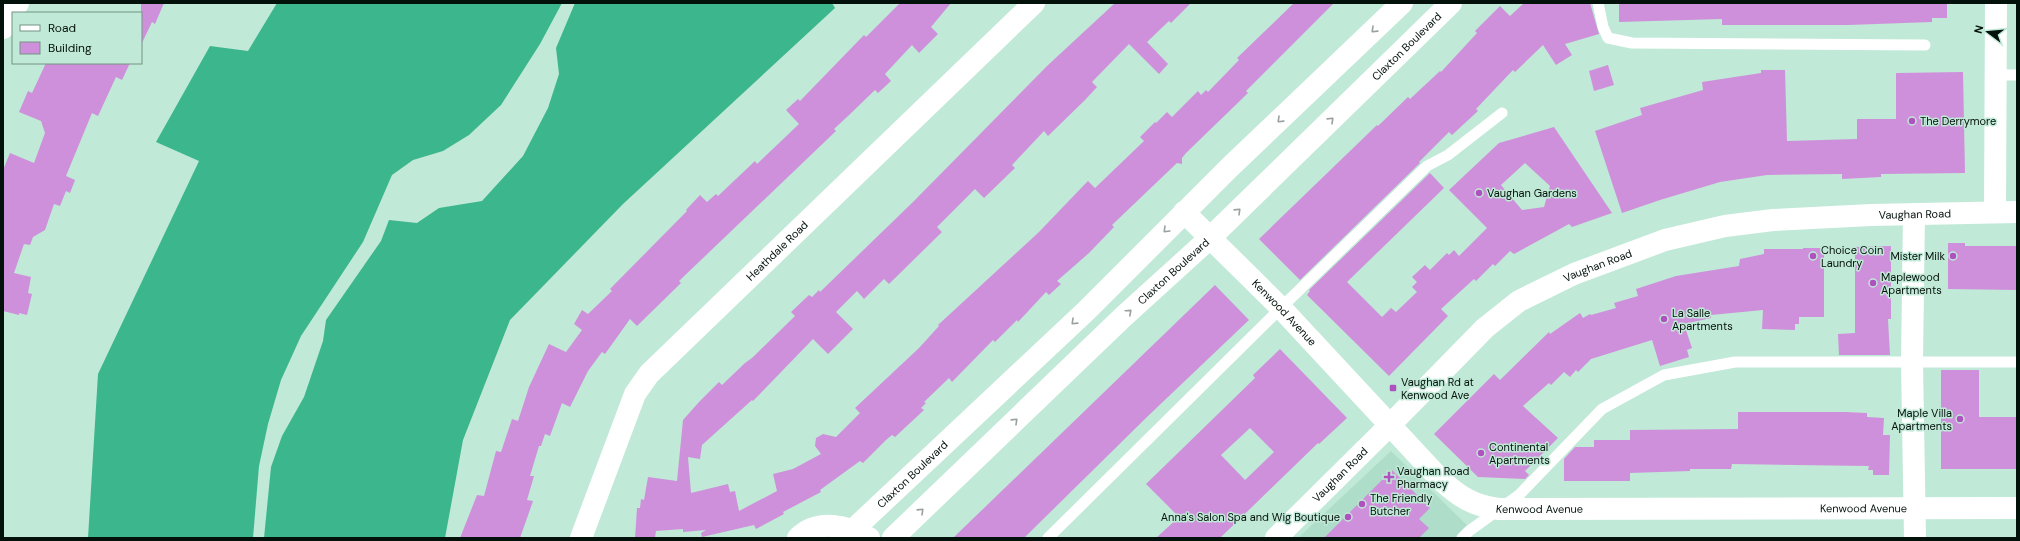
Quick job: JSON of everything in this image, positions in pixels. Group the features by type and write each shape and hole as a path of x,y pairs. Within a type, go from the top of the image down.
{"street":[{"path":"13,12 18,3"},
{"name":"Heathdale Road","path":"581,538 635,394 649,374 1034,3"},
{"name":"Claxton Boulevard","path":"861,534 1184,212 1402,3"},
{"name":"Claxton Boulevard","path":"892,538 1123,317 1210,238 1452,3"},
{"path":"1994,212 2006,75 1996,3"},
{"path":"3,28 12,13"},
{"name":"Kenwood Avenue","path":"1184,212 1281,308 1389,426 1458,495 1472,503 1499,509 2017,508"},
{"name":"Vaughan Road","path":"1276,538 1485,328 1519,301 1574,274 1664,240 1724,226 1773,220 1914,214 2017,212"},
{"path":"1914,214 1912,362 1915,538"},
{"path":"798,538 817,527 836,525 861,534"}],"lane":[{"path":"1598,3 1603,27 1608,38 1632,44 1925,45"},
{"path":"1048,538 1281,308 1428,166 1448,155 1502,113"},
{"path":"1462,538 1469,530 1519,495 1602,409 1664,375 1735,362 2017,362"}],"shaded area":[{"path":"1391,451 1473,531 1465,538 1298,538"}],"green space":[{"path":"277,3 562,3 540,44 501,105 469,135 443,151 413,160 392,175 363,242 301,336 281,380 268,424 259,466 253,538 88,538 98,374 199,161 156,142 210,46 248,51"},
{"path":"575,3 832,3 835,8 623,204 510,320 463,440 445,538 264,538 271,467 282,436 304,397 323,341 326,320 381,241 389,220 417,223 439,208 482,201 523,156 548,108 559,74 556,48"}],"building":[{"path":"141,3 164,3 155,24 152,22 142,43 142,12"},
{"path":"900,3 951,3 931,27 938,34 919,53 912,45 885,74 891,81 878,93 875,90 834,129 836,131 679,281 681,283 637,326 630,319 605,354 602,352 588,371 570,407 562,403 550,436 545,434 541,446 539,446 530,476 534,476 527,500 533,501 520,538 460,538 477,495 484,496 496,451 501,452 512,419 518,421 529,387 549,344 566,352 582,330 574,324 582,310 588,314 612,291 610,289 687,211 686,210 700,195 707,202 716,194 718,196 755,161 757,164 799,124 786,110 798,99 800,101 864,35 866,37"},
{"path":"1115,3 1191,3 1171,23 1169,21 1147,42 1168,64 1159,74 1129,44 1092,82 1097,87 1085,100 1048,136 1044,131 1012,165 1015,168 984,198 975,189 937,227 942,232 889,284 884,279 864,299 857,291 836,312 853,329 828,354 813,339 753,401 752,400 702,445 700,459 688,457 691,493 728,484 730,492 735,491 739,511 777,491 773,474 793,469 821,454 815,446 816,438 823,434 836,437 860,413 855,408 919,348 939,326 938,325 1039,232 1088,181 1095,188 1144,141 1140,137 1155,122 1156,123 1167,112 1172,117 1198,91 1201,95 1206,90 1208,92 1239,60 1237,58 1294,3 1334,3 1246,91 1248,93 1186,153 1182,158 1182,164 1177,163 1112,225 1114,227 1089,253 1057,281 1061,284 1049,295 1046,292 1018,322 1017,320 995,342 993,340 952,382 949,378 924,402 926,403 921,408 924,410 895,437 892,435 886,440 863,463 860,461 820,490 821,492 783,512 784,514 756,529 754,525 702,537 701,533 706,530 683,532 683,529 656,531 655,538 635,538 637,508 640,508 641,499 644,500 648,477 677,481 683,420 699,402 719,382 722,385 752,358 795,316 791,312 809,295 812,297 819,290 820,292 913,202 1047,66"},
{"path":"1524,3 1590,3 1599,34 1565,44 1572,55 1556,65 1543,45 1515,72 1513,70 1476,109 1478,111 1452,135 1449,132 1419,162 1420,163 1300,280 1259,239 1377,125 1378,126 1408,97 1410,99 1440,71 1441,72 1477,33 1475,31 1500,6 1510,16"},
{"path":"1619,3 1947,3 1947,18 1932,18 1932,22 1848,25 1722,25 1722,19 1619,22"},
{"path":"46,64 130,64 122,80 116,77 98,116 92,113 66,176 75,180 70,193 66,191 60,206 54,204 45,230 33,237 30,245 24,244 14,273 31,277 28,293 32,294 27,315 19,313 19,315 3,311 3,170 10,153 34,163 45,133 41,121 19,112 28,91 32,93"},
{"path":"1608,65 1614,85 1594,91 1589,71"},
{"path":"1761,70 1785,70 1787,141 1857,139 1857,119 1896,119 1896,73 1963,72 1965,173 1881,174 1881,177 1842,179 1842,174 1767,175 1720,182 1622,213 1595,131 1642,115 1640,108 1703,90 1702,82 1761,73"},
{"path":"1554,127 1612,213 1572,227 1569,224 1514,254 1510,251 1495,266 1493,264 1476,281 1474,279 1441,309 1448,316 1389,376 1307,295 1310,291 1309,290 1430,173 1444,188 1347,282 1382,317 1391,308 1396,312 1417,292 1412,287 1417,282 1412,277 1425,265 1430,270 1447,253 1449,255 1454,250 1459,256 1487,228 1449,190 1499,143","holes":["1525,163 1550,186 1544,207 1522,210 1501,185"]},
{"path":"1948,243 1965,243 1965,246 2017,246 2017,290 1948,289"},
{"name":"Maplewood Apartments","path":"1891,246 1891,319 1888,319 1890,355 1839,355 1838,334 1855,333 1855,247"},
{"path":"1824,248 1824,317 1799,317 1799,324 1795,324 1795,330 1762,329 1763,310 1711,315 1711,318 1684,324 1692,348 1687,350 1689,357 1660,366 1652,340 1591,359 1578,372 1576,370 1570,377 1564,372 1551,385 1549,383 1523,406 1558,438 1525,471 1529,475 1525,479 1478,477 1434,434 1494,374 1500,380 1549,332 1550,334 1580,313 1583,318 1590,314 1616,308 1614,303 1638,296 1636,289 1676,276 1739,266 1740,259 1764,254 1764,249"},
{"path":"1215,285 1249,320 1148,416 1024,538 953,538"},
{"path":"1280,349 1347,418 1319,444 1318,443 1220,538 1156,538 1179,517 1146,484 1255,378 1253,375","holes":["1250,428 1274,452 1245,480 1221,455"]},
{"name":"Maple Villa Apartments","path":"1941,370 1979,370 1979,417 2017,417 2017,469 1941,469"},
{"path":"1738,412 1845,412 1867,413 1867,417 1884,418 1883,435 1890,435 1889,475 1873,475 1873,470 1868,470 1869,466 1732,464 1731,469 1690,469 1690,471 1630,473 1630,481 1564,481 1564,459 1575,447 1594,447 1594,440 1630,440 1630,430 1738,429"},
{"path":"1392,470 1430,508 1419,519 1429,528 1419,538 1324,538"}],"place":[{"name":"The Derrymore","path":"1912,121"},
{"name":"Vaughan Gardens","path":"1479,193"},
{"name":"Choice Coin Laundry","path":"1813,256"},
{"name":"Mister Milk","path":"1953,256"},
{"name":"Maplewood Apartments","path":"1873,283"},
{"name":"La Salle Apartments","path":"1664,319"},
{"name":"Vaughan Rd at Kenwood Ave","path":"1393,388"},
{"name":"Maple Villa Apartments","path":"1960,419"},
{"name":"Continental Apartments","path":"1481,453"},
{"name":"Vaughan Road Pharmacy","path":"1389,477"},
{"name":"The Friendly Butcher","path":"1362,504"},
{"name":"Anna's Salon Spa and Wig Boutique","path":"1348,517"}]}
